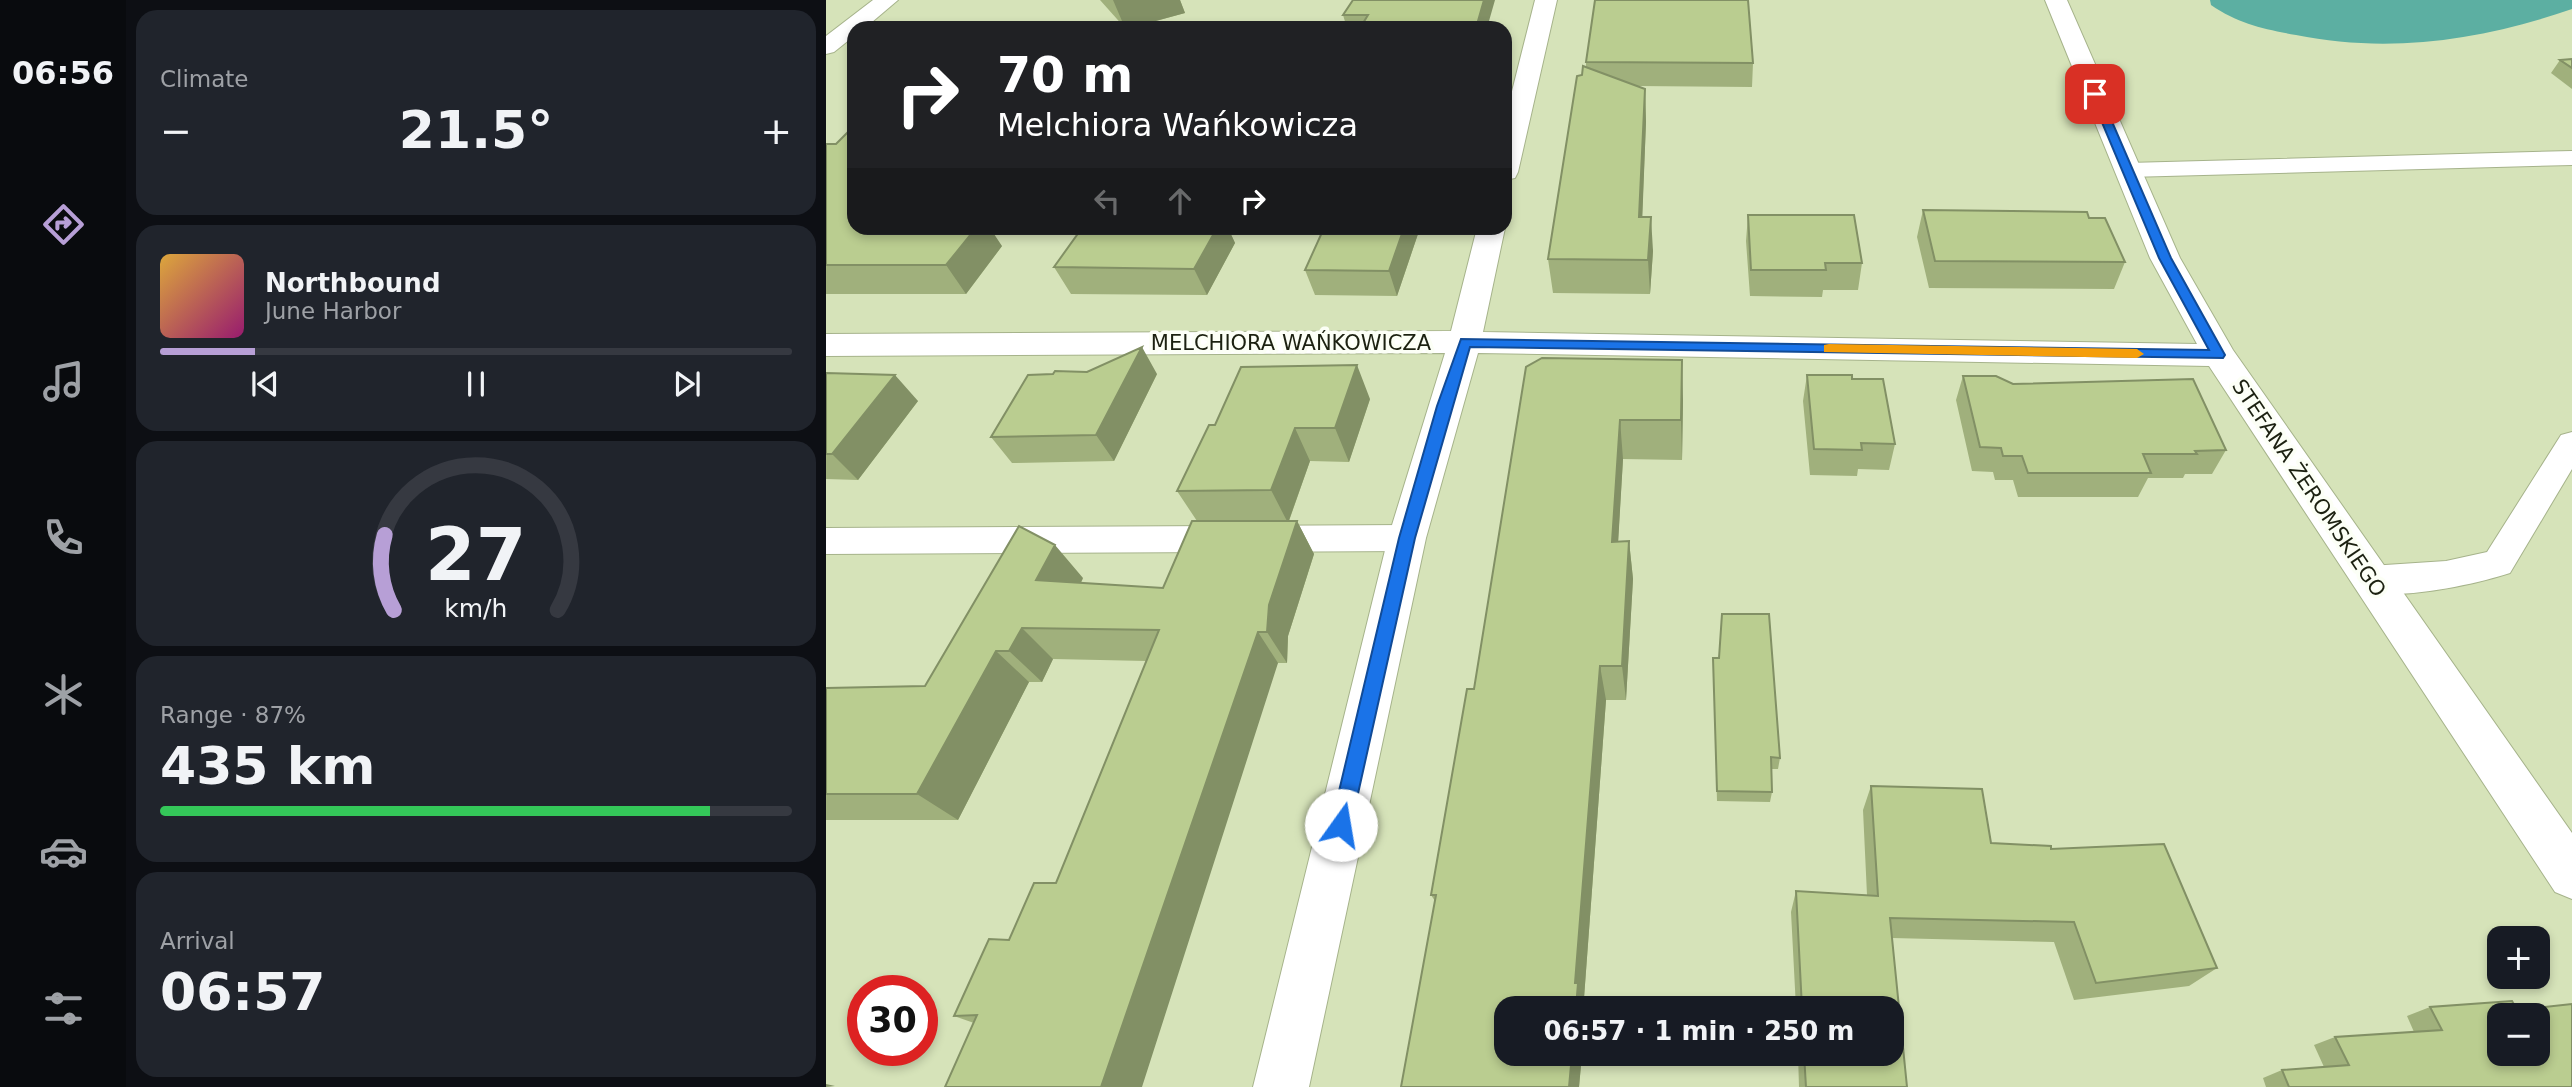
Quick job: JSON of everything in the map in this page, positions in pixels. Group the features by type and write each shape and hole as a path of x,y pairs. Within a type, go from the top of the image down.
{"street":[{"path":"860,21 887,0"},
{"path":"1512,143 1546,0"},
{"name":"STEFANA ŻEROMSKIEGO","path":"2056,0 2165,258 2219,355 2572,875"},
{"path":"826,47 847,31"},
{"path":"1281,1087 1407,538 1465,342 1489,235"},
{"name":"MELCHIORA WAŃKOWICZA","path":"826,345 1465,342 2219,355"}],"lane":[{"path":"2128,170 2572,158"},
{"path":"2370,580 2446,575 2498,563 2572,443"},
{"path":"826,541 1407,538"}],"water":[{"path":"2210,0 2572,0 2572,9 2470,36 2436,41 2366,43 2331,41 2262,28 2221,11 2211,5"}],"building":[{"path":"1353,0 1484,0 1478,21 1364,21 1368,15 1343,15"},
{"path":"1595,0 1748,0 1753,63 1586,62"},
{"path":"2572,59 2572,68 2560,60"},
{"path":"1583,66 1645,89 1639,217 1651,217 1648,260 1548,259 1577,76 1582,75"},
{"path":"847,133 847,235 970,235 946,265 826,265 826,144 836,144"},
{"path":"1923,210 2087,212 2089,218 2105,218 2125,262 1935,261"},
{"path":"1748,215 1854,215 1862,263 1825,263 1826,270 1751,270"},
{"path":"1077,235 1213,235 1194,269 1054,267"},
{"path":"1321,235 1402,235 1389,271 1305,270"},
{"path":"1142,347 1096,435 991,437 1028,375 1053,374 1055,371 1087,372"},
{"path":"1542,358 1682,360 1681,420 1620,420 1612,542 1629,541 1622,666 1600,666 1575,983 1578,983 1577,996 1494,996 1494,1066 1571,1066 1569,1087 1401,1087 1436,895 1431,895 1467,689 1474,689 1526,367"},
{"path":"1357,365 1335,428 1295,428 1271,490 1177,491 1209,425 1215,425 1241,367"},
{"path":"826,373 895,375 832,454 826,454"},
{"path":"1807,375 1852,375 1852,379 1883,379 1895,444 1861,443 1862,450 1814,449"},
{"path":"1963,376 1996,376 2013,384 2193,379 2226,450 2195,451 2197,454 2143,454 2151,473 2028,473 2022,456 2003,456 2001,448 1980,447"},
{"path":"1192,521 1297,521 1269,605 1267,632 1258,632 1101,1087 945,1087 977,1015 954,1016 989,939 1009,940 1034,883 1056,883 1159,630 1022,628 1009,651 996,651 917,794 826,794 826,688 925,686 1019,526 1055,545 1036,580 1163,588"},
{"path":"1722,614 1769,614 1780,758 1771,757 1772,792 1717,791 1713,658 1719,658"},
{"path":"1871,786 1982,789 1991,843 2051,846 2051,849 2164,844 2217,968 2096,983 2074,922 1890,918 1898,996 1801,996 1796,891 1878,896"},
{"path":"2512,1001 2513,1003 2487,1003 2487,1066 2550,1066 2550,1006 2572,1004 2572,1087 2289,1087 2282,1070 2349,1065 2335,1037 2442,1030 2430,1007"},
{"path":"1904,1057 1907,1087 1806,1087 1805,1066 1904,1066"}],"slow traffic":[{"path":"1829,348 2137,354"}],"route":[{"path":"1341,825 1407,538 1465,342 2219,355 2165,258 2095,94"}]}
